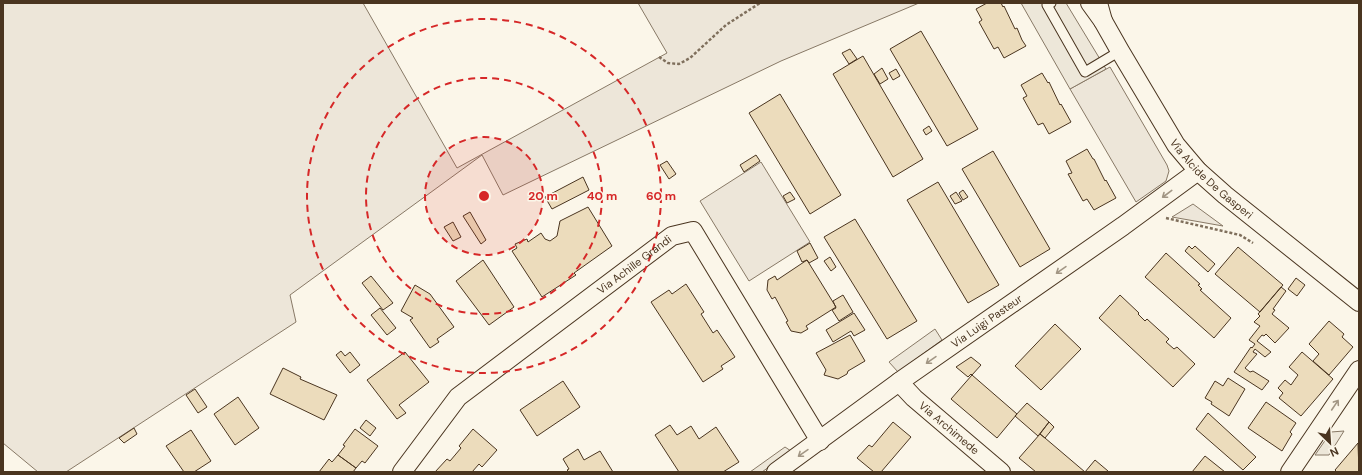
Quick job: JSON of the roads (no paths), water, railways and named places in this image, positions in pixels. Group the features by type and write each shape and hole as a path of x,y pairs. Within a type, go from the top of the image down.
{"street":[{"name":"Via Alcide De Gasperi","path":"1090,3 1103,21 1176,145 1198,171 1225,196 1359,302"},
{"name":"Via Alcide De Gasperi","path":"1098,3 1103,21"},
{"name":"Via Luigi Pasteur","path":"776,472 899,382 1124,226 1198,171"},
{"name":"Via Achille Grandi","path":"402,472 458,397 672,236 693,231 820,441"},
{"path":"1290,472 1359,370"},
{"name":"Via Archimede","path":"899,382 914,398 1001,472"}],"lane":[{"path":"1051,3 1047,5 1085,72 1120,51"}]}
